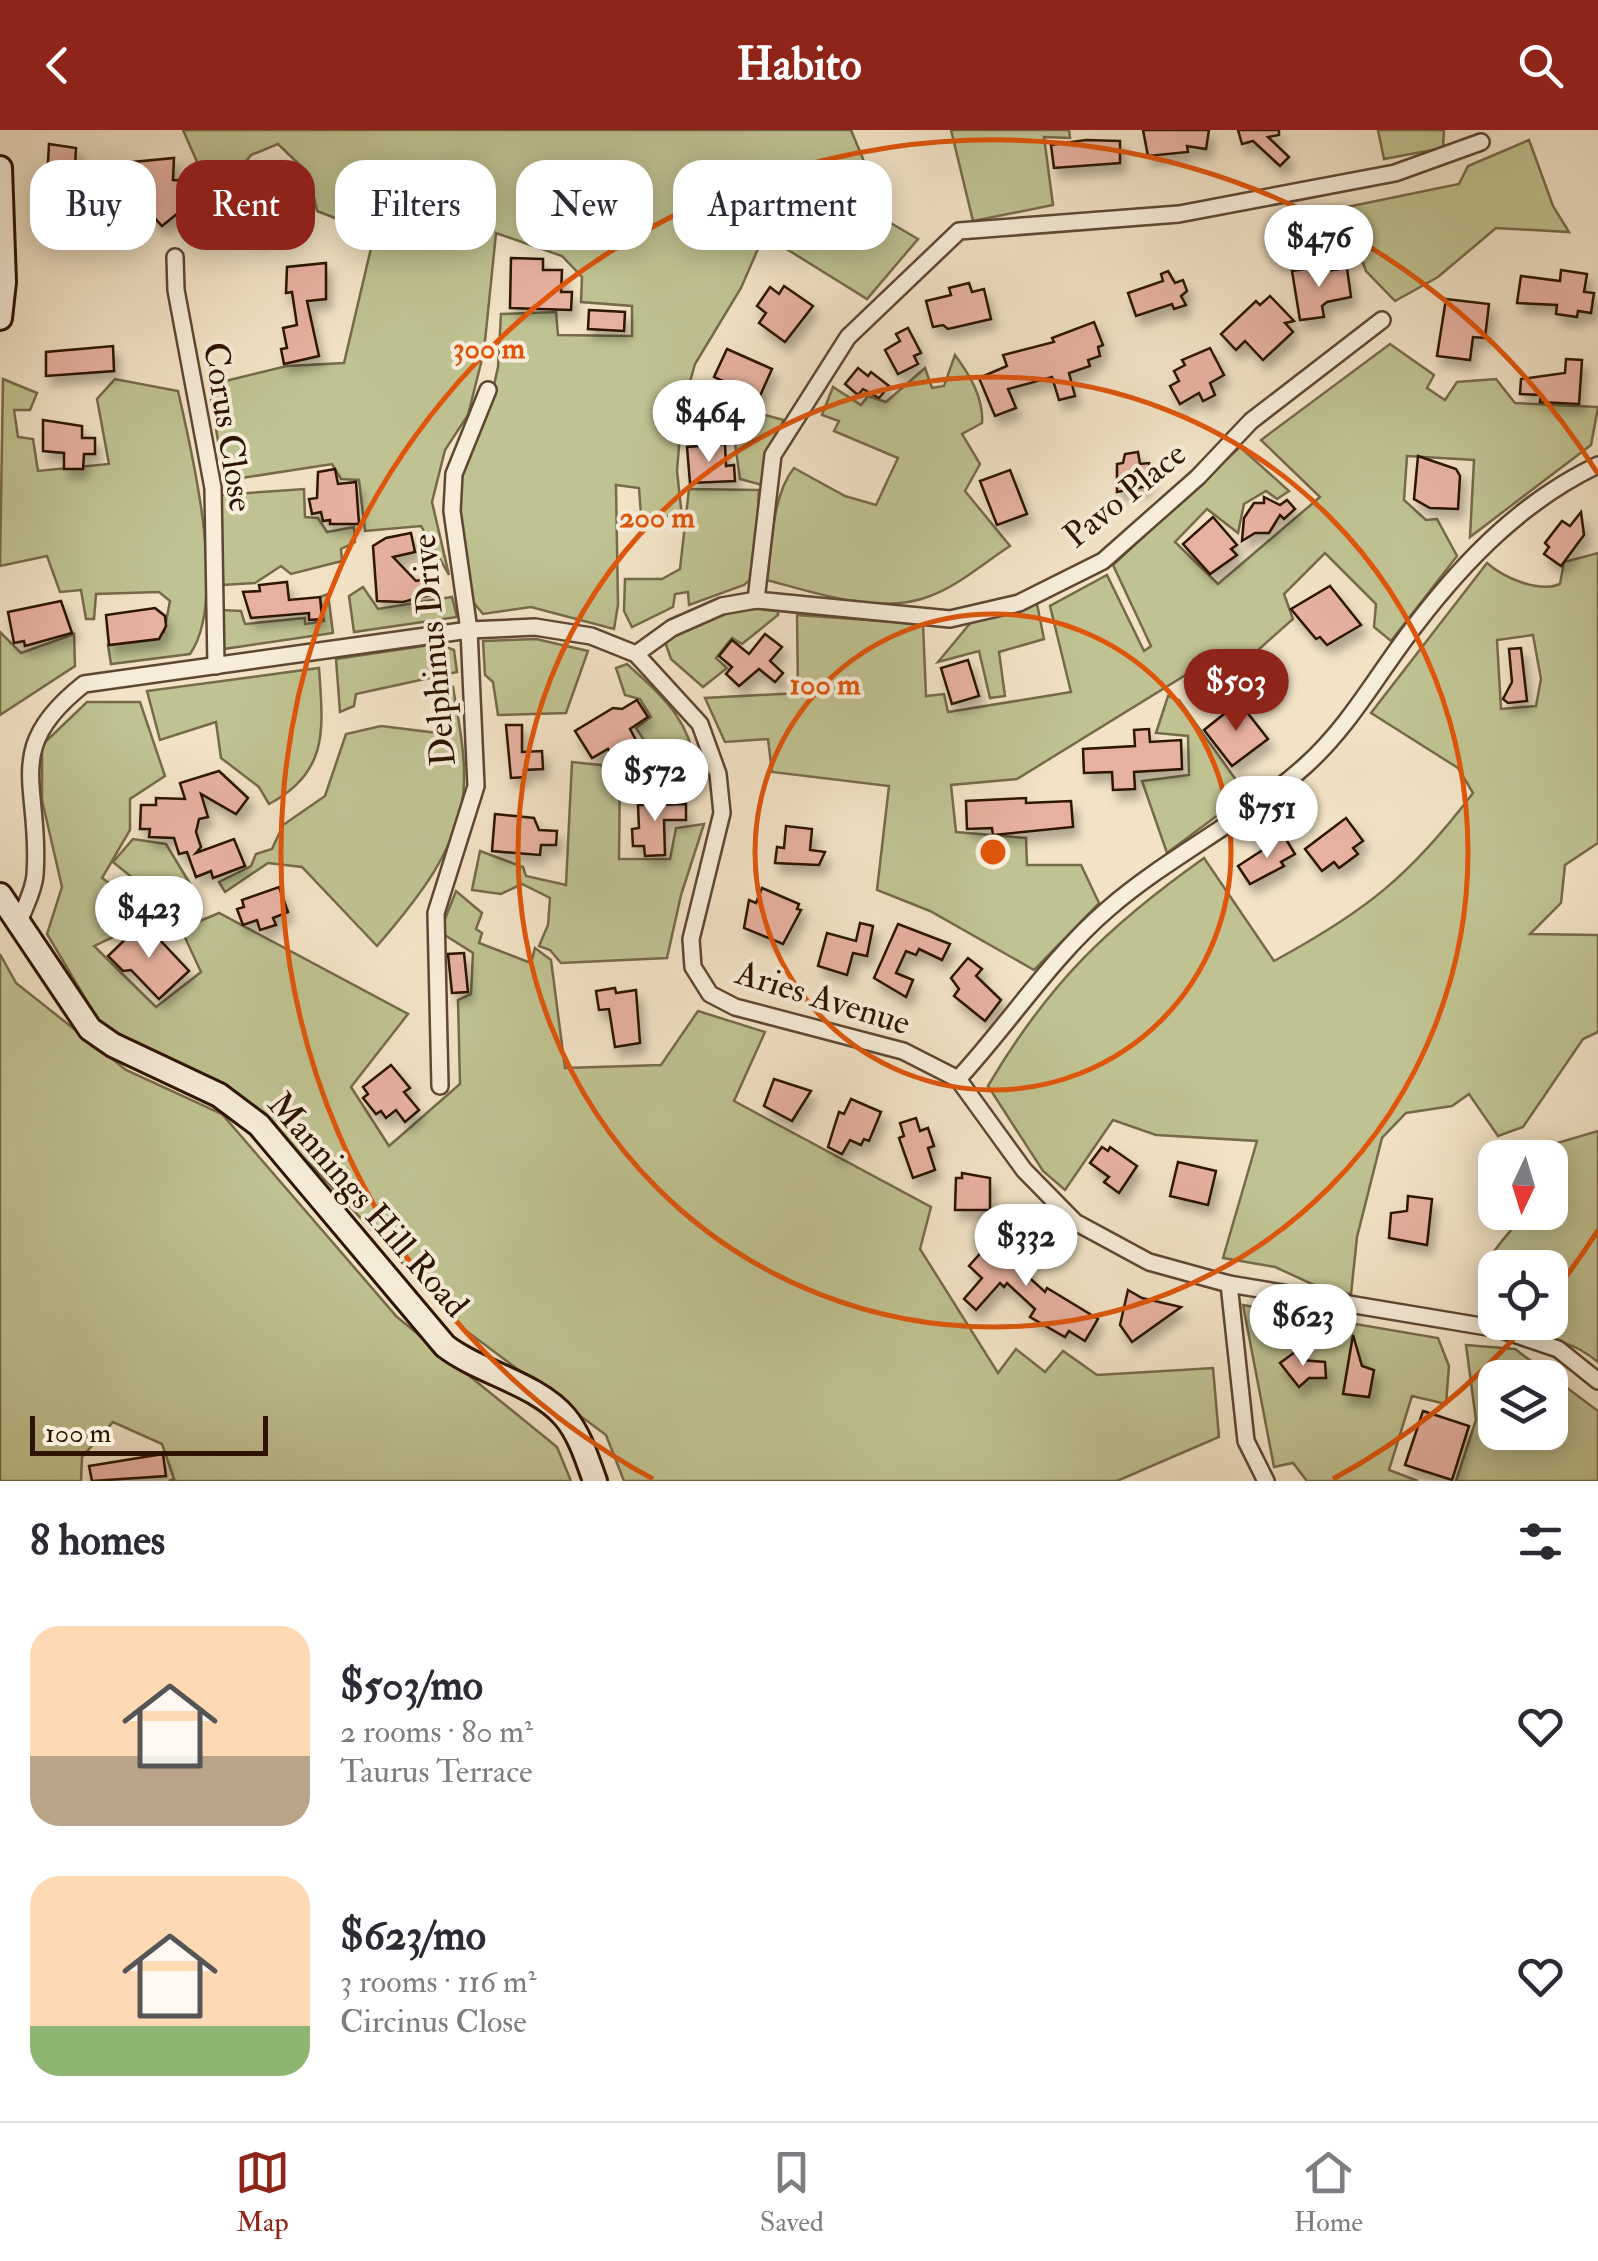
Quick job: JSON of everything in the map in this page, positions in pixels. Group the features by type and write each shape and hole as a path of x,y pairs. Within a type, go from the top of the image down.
{"main road":[{"path":"0,168 4,282 0,318"},
{"name":"Mannings Hill Road","path":"0,895 90,1028 113,1045 219,1096 259,1125 444,1346 470,1366 542,1398 563,1414 577,1434 595,1481"}],"street":[{"path":"756,600 772,455 848,336 959,232 1179,214 1395,173 1482,142"},
{"name":"Corus Close","path":"175,257 176,290 213,488 216,666"},
{"name":"Pavo Place","path":"636,654 672,628 722,606 756,600 950,618 1019,603 1103,561 1198,477 1251,421 1382,320"},
{"name":"Delphinus Drive","path":"440,1086 436,913 476,786 469,630 452,511 454,474 488,390"},
{"path":"958,1079 1057,961 1109,908 1305,767 1345,724 1416,623 1490,538 1573,477 1598,465"},
{"name":"Aries Avenue","path":"20,920 35,879 34,845 21,780 27,740 48,707 84,684 469,630 535,627 590,636 636,654 700,724 718,774 722,813 691,939 693,967 710,994 734,1007 903,1052 958,1079 1024,1170 1075,1222 1148,1262 1228,1284 1499,1329 1558,1349 1598,1381"},
{"path":"1228,1284 1246,1441 1266,1481"}],"green space":[{"path":"183,130 851,130 863,160 673,160 673,250 757,250 741,288 695,364 682,410 677,471 682,517 641,515 639,488 616,485 618,605 614,629 531,607 483,614 469,597 458,507 462,474 490,403 498,367 501,314 556,312 558,335 632,336 632,306 581,302 582,277 562,256 545,250 653,250 653,160 516,160 516,240 496,233 496,160 335,160 335,218 317,211 315,160 295,160 278,144 247,160 196,160"},
{"path":"951,130 1069,130 1070,138 1044,137 1053,205 973,221"},
{"path":"1378,130 1444,130 1443,148 1384,159"},
{"path":"1529,140 1553,206 1569,232 1496,228 1438,277 1395,301 1366,271 1342,208 1459,184 1468,166"},
{"path":"892,224 918,239 867,299 788,250 892,250"},
{"path":"371,250 494,250 484,351 468,415 445,450 432,502 449,575 421,526 365,531 359,480 341,479 332,464 242,478 222,466 209,385 287,366 344,363"},
{"path":"1390,344 1434,375 1427,388 1445,400 1457,382 1496,379 1515,403 1598,407 1591,445 1470,537 1474,460 1407,456 1404,500 1426,520 1437,519 1457,556 1391,641 1374,627 1376,604 1325,553 1284,594 1293,619 1206,696 1189,673 1017,779 951,785 956,832 1026,838 1027,865 1081,865 1099,903 1034,970 930,911 877,890 889,786 772,772 768,739 725,742 705,698 798,693 797,615 923,624 926,696 944,694 948,712 1071,692 1050,606 1107,575 1144,651 1151,646 1113,565 1240,447 1289,491 1277,499 1266,491 1244,504 1238,533 1207,509 1175,542 1218,584 1320,497 1261,440"},
{"path":"955,355 975,387 982,414 982,423 962,434 980,464 965,491 1010,546 951,586 911,602 848,600 767,580 777,506 794,468 845,496 876,505 898,458 834,431 839,421 822,415 833,387 861,405 868,396 886,402 925,368 932,388 944,386"},
{"path":"3,379 37,393 30,410 14,410 18,437 33,439 38,471 109,464 97,399 115,379 178,391 198,487 207,563 201,630 190,654 111,664 108,645 164,632 170,601 159,592 96,594 94,619 86,619 81,590 60,592 47,556 0,566"},
{"path":"719,403 784,420 766,452 762,485 740,479 735,443 698,438"},
{"path":"304,489 305,517 318,518 327,532 354,527 355,542 341,549 342,561 291,574 281,566 255,583 223,585 221,495"},
{"path":"689,489 759,490 755,576 744,585 689,605 688,592 675,594 673,607 632,627 624,611 625,579 662,579 680,569"},
{"path":"1598,553 1598,843 1565,865 1561,903 1530,934 1598,935 1598,1032 1583,1039 1523,1127 1498,1136 1469,1094 1452,1106 1406,1113 1382,1138 1357,1237 1351,1294 1325,1290 1275,1267 1223,1258 1257,1141 1156,1135 1113,1120 1065,1190 1043,1171 988,1086 1033,1017 1109,934 1204,858 1274,961 1361,908 1384,889 1428,847 1473,793 1458,768 1371,713 1487,563 1512,579 1542,587 1560,584 1564,562","holes":["1533,635 1541,679 1536,706 1501,709 1497,640"]},
{"path":"363,587 378,609 452,597 457,617 354,632 349,596"},
{"path":"328,594 333,633 224,649 222,610 241,611 245,624 305,618 305,624 324,621 320,597"},
{"path":"1037,604 1044,639 999,652 1005,696 990,698 979,651 938,662 972,621"},
{"path":"778,607 778,615 742,644 732,638 716,658 727,668 703,687 671,659 665,642 688,624 732,611"},
{"path":"0,632 21,653 74,634 75,666 0,715"},
{"path":"536,639 588,651 566,713 498,715 493,682 485,675 483,641"},
{"path":"437,644 454,650 457,672 356,694 354,706 340,712 336,659"},
{"path":"627,664 674,711 694,754 697,773 625,762 627,753 642,748 644,740 636,728 651,717 640,699 625,695 616,668"},
{"path":"319,668 321,729 313,762 303,778 269,804 259,787 221,758 216,722 160,740 147,691"},
{"path":"453,687 464,770 462,805 435,870 377,946 302,867 268,863 225,892 219,882 251,866 256,854 272,849 283,825 325,796 346,734 381,726 438,733 433,697 437,691"},
{"path":"1168,696 1179,700 1246,794 1167,853 1142,781 1189,775 1188,736 1156,733"},
{"path":"87,702 140,702 165,776 130,799 130,830 102,878 123,893 134,879 113,862 133,839 166,844 198,897 94,946 156,1007 201,972 181,929 219,913 408,1014 351,1087 389,1146 460,1084 458,1000 471,994 473,953 440,932 456,891 482,913 476,929 482,933 479,943 531,963 535,948 551,960 565,1068 661,1065 698,1011 765,1032 734,1101 931,1207 920,1249 998,1373 1016,1349 1045,1372 1063,1351 1097,1375 1213,1368 1219,1437 1117,1481 624,1481 606,1435 465,1330 314,1168 225,1085 103,1028 47,934 62,887 42,800 42,745"},
{"path":"572,762 620,767 619,859 670,859 676,828 704,824 681,895 667,958 561,963 550,950 539,946 548,925 550,898 522,884 501,894 472,890 480,851 523,867 526,876 566,885"},
{"path":"0,954 16,983 126,1070 222,1114 397,1317 557,1447 571,1481 169,1481 174,1479 162,1444 113,1422 82,1457 81,1481 0,1481"},
{"path":"1598,1131 1598,1362 1581,1350 1553,1340 1568,1340 1568,1250 1495,1250 1512,1230 1568,1230 1568,1140"},
{"path":"1243,1305 1438,1338 1449,1366 1446,1404 1412,1396 1389,1470 1418,1481 1307,1481 1293,1463 1274,1467"},
{"path":"1466,1345 1515,1349 1530,1360 1478,1360 1478,1450 1568,1450 1568,1389 1598,1411 1598,1481 1456,1481 1476,1420"}],"building":[{"path":"1143,130 1209,130 1206,149 1187,146 1188,152 1148,156"},
{"path":"1238,130 1279,130 1279,135 1268,137 1289,157 1280,166 1253,141 1242,144"},
{"path":"1120,141 1120,163 1054,168 1051,145"},
{"path":"49,144 76,148 75,160 48,160"},
{"path":"174,158 176,215 162,226 156,219 154,160"},
{"path":"511,258 543,259 543,270 562,270 561,292 572,292 571,310 510,308"},
{"path":"326,263 326,299 307,301 319,356 284,364 281,349 287,348 283,328 297,325 292,292 286,293 287,267"},
{"path":"1310,268 1311,273 1347,268 1351,297 1327,302 1322,306 1324,317 1300,320 1292,271"},
{"path":"1561,270 1587,274 1584,292 1594,293 1591,313 1578,311 1577,317 1556,314 1557,305 1517,303 1521,276 1560,281"},
{"path":"1168,271 1175,283 1183,280 1187,291 1181,296 1186,305 1174,309 1172,304 1136,316 1128,293 1163,281 1161,274"},
{"path":"969,283 972,292 984,289 991,319 948,329 943,325 933,327 926,301 951,295 949,288"},
{"path":"784,286 813,306 785,342 759,323 766,313 757,306 770,287 779,294"},
{"path":"1270,296 1294,321 1285,323 1293,332 1263,360 1245,341 1236,350 1221,334 1256,301 1260,305"},
{"path":"1446,299 1489,304 1485,338 1473,337 1470,360 1437,356"},
{"path":"589,310 625,312 624,331 588,329"},
{"path":"1094,322 1103,345 1098,347 1100,356 1088,360 1090,366 1069,373 1075,396 1059,400 1052,377 1008,389 1016,408 995,416 979,378 1007,366 1003,355 1054,342 1052,338"},
{"path":"908,328 921,353 914,356 918,364 898,374 885,350 900,341 896,334"},
{"path":"113,346 114,371 46,376 46,352"},
{"path":"1210,348 1224,375 1210,383 1215,395 1203,401 1199,393 1180,404 1170,386 1179,381 1174,371 1185,365 1182,360"},
{"path":"727,349 772,369 759,398 714,377"},
{"path":"1566,359 1582,360 1579,404 1540,402 1541,395 1520,394 1521,379 1565,373"},
{"path":"858,368 868,376 871,372 889,386 879,398 863,389 858,395 845,384"},
{"path":"43,420 82,426 82,438 95,438 95,454 84,454 83,469 64,469 64,453 43,451"},
{"path":"725,444 726,466 734,465 735,481 690,483 687,447"},
{"path":"1138,452 1140,464 1149,463 1152,476 1145,477 1147,486 1117,492 1117,464 1123,463 1125,454"},
{"path":"1418,456 1456,469 1460,476 1458,509 1430,508 1414,499"},
{"path":"335,469 338,484 356,482 359,524 330,524 330,520 323,521 321,512 312,514 309,499 317,498 318,472"},
{"path":"1010,470 1027,514 997,525 980,481"},
{"path":"1264,497 1280,505 1287,500 1295,509 1284,519 1280,515 1269,533 1255,533 1242,541 1244,518 1254,503 1264,503"},
{"path":"1581,512 1584,535 1561,566 1544,554 1549,547 1545,543 1562,521 1570,526"},
{"path":"1213,517 1237,545 1231,549 1237,555 1210,574 1183,544"},
{"path":"411,533 415,552 393,557 416,581 426,579 429,595 403,602 377,601 373,546 386,538"},
{"path":"287,582 289,600 320,597 322,619 309,620 309,613 251,618 243,592 260,591 259,585"},
{"path":"1330,586 1361,625 1327,645 1320,637 1316,639 1291,609"},
{"path":"61,601 72,633 25,646 24,641 14,643 8,612"},
{"path":"155,608 165,616 166,626 159,639 109,645 106,615"},
{"path":"765,634 782,647 770,661 783,673 775,682 759,669 739,686 726,674 732,667 719,656 732,640 749,654"},
{"path":"1521,648 1527,701 1508,703 1503,699 1512,682 1509,649"},
{"path":"968,660 979,696 952,704 941,668"},
{"path":"637,700 648,717 630,729 638,744 614,758 608,749 592,758 575,731 613,708 622,709"},
{"path":"1239,702 1268,739 1232,766 1204,730"},
{"path":"506,725 522,725 522,752 542,751 543,769 524,770 525,777 511,778"},
{"path":"1149,729 1150,742 1181,740 1182,769 1134,772 1135,789 1113,790 1112,772 1084,773 1083,749 1135,746 1134,730"},
{"path":"219,771 248,798 236,814 201,794 208,817 199,819 196,832 201,847 196,853 234,839 245,866 213,878 211,871 196,877 187,852 179,854 174,838 149,837 150,829 140,829 141,805 156,805 156,798 185,799 180,783"},
{"path":"659,792 660,805 686,804 686,820 664,820 665,855 645,856 644,846 633,846 632,829 639,828 638,805 645,805 645,793"},
{"path":"1026,798 1026,803 1071,801 1073,827 993,835 992,828 967,829 966,801"},
{"path":"495,814 534,818 539,830 557,831 556,845 541,845 540,855 492,851"},
{"path":"1346,818 1363,841 1353,848 1358,854 1339,868 1334,862 1322,871 1305,849"},
{"path":"786,826 812,829 810,850 825,852 819,865 775,863 777,847 784,848"},
{"path":"1284,836 1295,854 1281,862 1284,866 1250,884 1238,866"},
{"path":"279,887 288,912 273,918 276,925 260,930 257,920 243,925 237,909 244,907 242,900"},
{"path":"762,888 799,904 797,909 801,910 783,944 744,928 749,900 756,903"},
{"path":"143,922 189,971 159,999 131,970 123,971 108,956"},
{"path":"860,923 873,926 867,956 853,953 847,975 818,966 827,933 856,941"},
{"path":"898,924 950,944 942,960 919,949 916,955 906,951 896,973 913,980 906,997 874,978"},
{"path":"464,953 468,992 452,993 448,954"},
{"path":"968,958 982,969 976,976 1001,1000 985,1021 954,996 959,989 951,978"},
{"path":"615,988 616,993 636,990 640,1043 615,1047 609,1009 599,1010 596,991"},
{"path":"391,1065 410,1088 404,1092 419,1110 405,1122 396,1110 386,1118 381,1111 376,1114 363,1098 368,1094 363,1087"},
{"path":"774,1079 811,1091 792,1121 764,1106"},
{"path":"851,1099 881,1112 869,1141 864,1139 861,1145 850,1140 842,1154 828,1147 839,1112 844,1114"},
{"path":"916,1118 920,1131 928,1128 934,1146 928,1148 935,1170 913,1178 899,1138 904,1136 900,1123"},
{"path":"1102,1147 1108,1151 1110,1147 1137,1166 1119,1193 1104,1182 1109,1177 1090,1163"},
{"path":"1178,1162 1216,1171 1208,1205 1170,1196"},
{"path":"962,1173 990,1178 990,1210 955,1210 956,1178 962,1178"},
{"path":"1408,1196 1432,1199 1427,1245 1389,1238 1391,1213 1407,1211"},
{"path":"1017,1232 1028,1242 1017,1254 1028,1264 1022,1271 1045,1292 1047,1288 1098,1319 1085,1341 1069,1331 1065,1337 1030,1317 1035,1309 1007,1283 1004,1287 1000,1283 976,1310 964,1299 982,1278 969,1266 995,1237 1004,1245"},
{"path":"1128,1290 1142,1298 1181,1307 1132,1342 1120,1325"},
{"path":"1353,1335 1362,1366 1374,1370 1369,1397 1343,1394"},
{"path":"1295,1352 1300,1360 1325,1362 1326,1378 1309,1378 1299,1387 1280,1363"},
{"path":"1423,1411 1469,1426 1452,1480 1405,1465"},
{"path":"163,1454 166,1476 92,1481 89,1466"}]}
